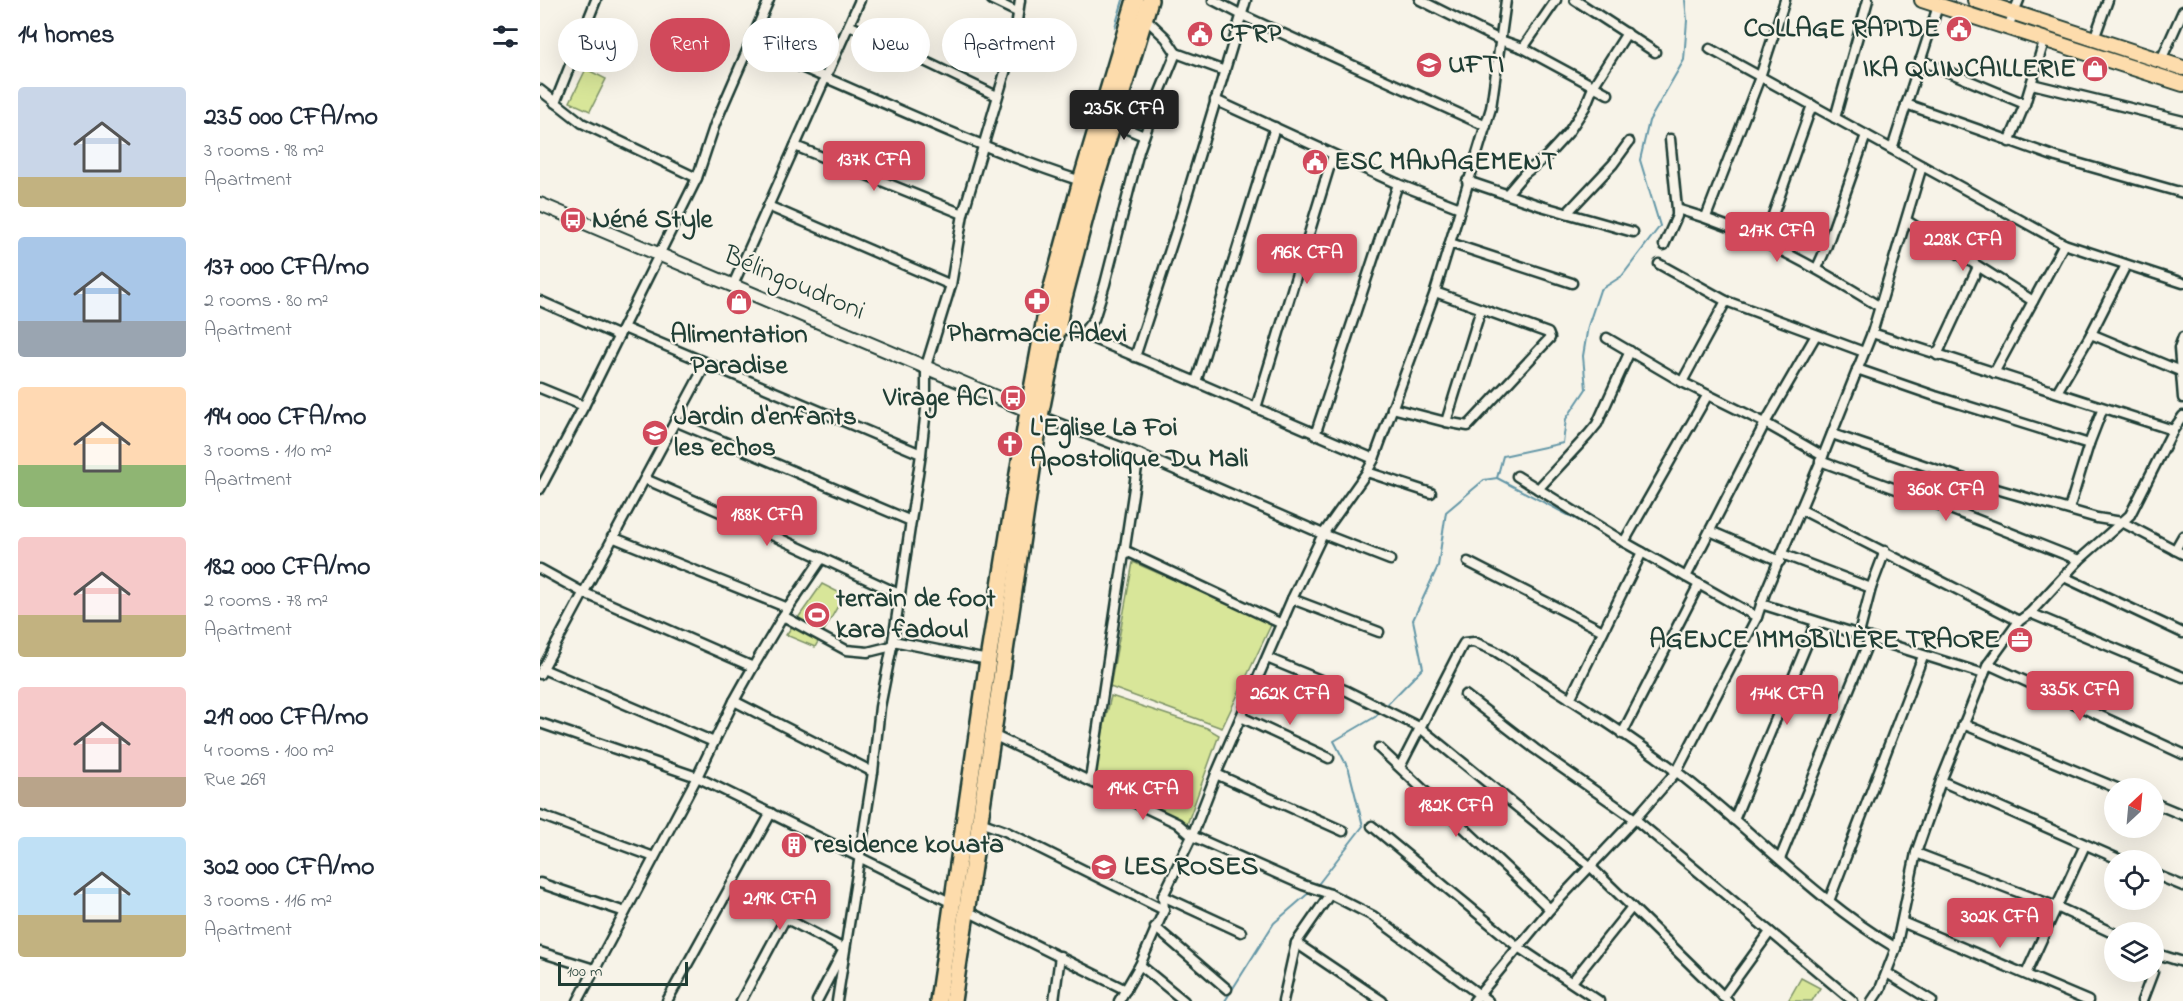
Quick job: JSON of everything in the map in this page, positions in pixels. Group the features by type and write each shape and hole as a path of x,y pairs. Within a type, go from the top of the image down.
{"highway":[{"path":"938,1001 980,822 1048,302 1135,0"},
{"path":"953,1001 960,907 988,660 1034,413 1074,258 1149,0"}],"main road":[{"path":"1922,0 2183,84"},
{"path":"1975,0 2017,6 2094,39 2183,68"}],"street":[{"path":"555,103 596,0"},
{"path":"761,18 769,0"},
{"path":"733,285 860,0"},
{"path":"992,0 1017,12"},
{"path":"837,1001 873,772 880,707 921,454 926,409 926,366 951,285 963,214 1014,42 1020,0"},
{"path":"1213,0 1486,126"},
{"path":"1135,357 1180,219 1246,0"},
{"path":"1420,0 1438,4 1500,40 1523,48 1608,94"},
{"path":"1119,1001 1140,965 1164,910 1163,896 1192,836 1240,717 1323,534 1374,459 1435,292 1467,181 1486,126 1491,108 1506,0"},
{"path":"1523,48 1556,0"},
{"path":"1575,0 1655,52"},
{"path":"1706,217 1760,76 1785,0"},
{"path":"1835,118 1868,0"},
{"path":"2094,39 2108,0"},
{"path":"1892,149 1938,6"},
{"path":"2008,27 2017,6"},
{"path":"2161,60 2183,11"},
{"path":"1144,17 1166,38 1176,53 1225,70"},
{"path":"849,25 997,96"},
{"path":"1507,194 1524,174 1547,156 1568,133 1585,107 1594,85 1627,33"},
{"path":"2009,142 2032,84 2045,38"},
{"path":"1710,49 2064,244 2183,283"},
{"path":"1082,334 1094,319 1144,136 1176,53"},
{"path":"1920,60 2025,104"},
{"path":"540,489 624,328 697,178 715,124 742,63"},
{"path":"816,72 982,146 1081,181"},
{"path":"2032,84 2183,121"},
{"path":"540,90 582,123 697,178"},
{"path":"1215,100 1398,184 1460,208"},
{"path":"1906,104 2056,158 2183,193"},
{"path":"1764,243 1812,105"},
{"path":"1113,123 1144,136"},
{"path":"1196,382 1275,128"},
{"path":"1817,268 1866,135"},
{"path":"1664,245 1677,216 1670,139"},
{"path":"1567,213 1613,164 1629,142"},
{"path":"795,146 963,214"},
{"path":"1256,408 1333,154"},
{"path":"1476,998 1550,909 1677,771 1757,617 1822,459 1872,333 1922,166"},
{"path":"1467,181 1633,232"},
{"path":"1316,435 1398,184"},
{"name":"Bélingoudroni","path":"540,204 1034,413"},
{"path":"768,206 951,285"},
{"path":"1677,209 1706,217 1817,268 1880,307"},
{"path":"1907,221 2033,301"},
{"path":"1907,221 2033,301"},
{"path":"1450,243 1572,283"},
{"path":"1994,373 2064,244"},
{"path":"1659,264 1726,301 1864,352"},
{"path":"2057,393 2127,265"},
{"path":"1937,354 1978,267"},
{"path":"1392,408 1468,426 1550,338 1548,333 1435,292"},
{"path":"540,301 619,336"},
{"path":"1682,382 1726,301"},
{"path":"1446,422 1481,309"},
{"path":"1057,327 1082,334 1374,459"},
{"path":"624,328 921,454"},
{"path":"1872,333 2173,430"},
{"path":"2091,334 2180,371"},
{"path":"1686,577 1765,423 1816,335"},
{"path":"2183,337 2180,348 2183,398"},
{"path":"1607,338 1707,396 1765,423 1822,459 2079,560"},
{"path":"1538,489 1597,424 1630,351"},
{"path":"706,364 541,671 714,742"},
{"path":"1857,369 2089,444"},
{"path":"540,388 584,406"},
{"path":"1624,542 1707,396"},
{"path":"2069,509 2103,408"},
{"path":"1034,413 1139,454 1323,534 1390,560"},
{"path":"1872,1001 1887,973 1896,948 1916,853 1941,781 1988,664 2019,621 2030,613 2079,560 2130,515 2173,430 2183,416"},
{"path":"675,421 910,521"},
{"path":"1832,434 1978,484 2097,518 2122,522 2179,552 2183,536"},
{"path":"1090,780 1139,454"},
{"path":"1367,472 1431,493"},
{"path":"1517,476 1624,542 1757,617"},
{"path":"645,478 899,594"},
{"path":"1800,509 2019,621"},
{"path":"1710,531 1871,588"},
{"path":"612,537 785,612 846,650 868,652 892,644 988,660"},
{"path":"1124,550 1281,624"},
{"path":"1859,634 1871,588 1885,551"},
{"path":"1570,699 1642,552"},
{"path":"578,1001 697,777 734,701 785,612 822,558"},
{"path":"1468,562 1603,632"},
{"path":"540,568 582,592 753,667"},
{"path":"2064,578 2183,633"},
{"path":"1622,734 1699,584"},
{"path":"1293,599 1379,632"},
{"path":"1761,604 1984,674"},
{"path":"2030,613 2183,676"},
{"path":"1734,820 1816,622"},
{"path":"1780,859 1870,638"},
{"path":"1400,767 1461,648 1468,642 1495,651 1677,771 1829,901 1896,948"},
{"path":"1829,901 1923,656"},
{"path":"1267,658 1347,691 1419,727 1591,867 1725,999 1770,932"},
{"path":"1988,664 2183,754"},
{"path":"1465,695 1535,749 1635,819 1853,1001"},
{"path":"734,701 873,772"},
{"path":"1240,717 1329,758"},
{"path":"540,723 697,777 1126,990"},
{"path":"1963,724 2104,783"},
{"path":"993,735 1177,823 1192,836 1303,885 1330,894 1373,916 1476,998 1488,1001"},
{"path":"1379,748 1550,909"},
{"path":"1216,774 1343,831"},
{"path":"1941,781 2104,853"},
{"path":"2164,807 2183,815"},
{"path":"667,1001 771,813"},
{"path":"540,815 654,857"},
{"path":"980,822 1005,831 1164,910"},
{"path":"1372,826 1518,947 1599,1001"},
{"path":"2026,974 2085,845"},
{"path":"1916,853 2057,907 2104,929"},
{"path":"2164,878 2183,886"},
{"path":"540,883 626,912"},
{"path":"730,889 844,949"},
{"path":"1283,1001 1296,943 1330,894"},
{"path":"1163,896 1241,932"},
{"path":"1572,982 1632,907"},
{"path":"741,1001 784,919"},
{"path":"1902,922 2088,1001"},
{"path":"1155,927 1227,990"},
{"path":"1296,943 1382,1001"},
{"path":"817,1001 844,949"},
{"path":"540,952 594,969"},
{"path":"1054,1001 1060,956"},
{"path":"2164,956 2183,962"},
{"path":"1140,965 1184,1001"},
{"path":"1887,973 1932,1001"},
{"path":"2142,1001 2150,982"}],"green space":[{"path":"585,72 592,72 606,79 590,111 570,102"},
{"path":"1133,562 1272,623 1222,728 1110,687"},
{"name":"terrain de foot kara fadoul","path":"822,584 844,595 815,647 786,635"},
{"path":"1111,696 1207,728 1219,735 1185,830 1093,773"},
{"path":"1801,978 1820,988 1812,1001 1788,1001"}],"waterway":[{"path":"1115,27 1123,0"},
{"path":"1316,887 1363,826 1349,770 1334,741 1375,717 1423,668 1413,620 1438,566 1446,512 1484,480 1497,478 1503,456 1563,443 1566,419 1586,389 1583,356 1588,326 1600,290 1622,276 1660,226 1640,160 1649,121 1684,60 1687,20 1685,0"},
{"path":"1497,478 1589,526"},
{"path":"1225,1001 1274,923 1311,891"}],"place":[{"name":"COLLAGE RAPIDE","path":"1959,29"},
{"name":"CFRP","path":"1200,34"},
{"name":"UFTI","path":"1429,65"},
{"name":"IKA QUINCAILLERIE","path":"2095,69"},
{"name":"ESC MANAGEMENT","path":"1315,162"},
{"name":"Néné Style","path":"573,220"},
{"name":"Pharmacie Adevi","path":"1037,301"},
{"name":"Alimentation Paradise","path":"739,302"},
{"name":"Virage ACI","path":"1013,398"},
{"name":"Jardin d'enfants les echos","path":"655,433"},
{"name":"L'Eglise La Foi Apostolique Du Mali","path":"1010,444"},
{"name":"terrain de foot kara fadoul","path":"817,615"},
{"name":"AGENCE IMMOBILIÈRE TRAORE","path":"2020,640"},
{"name":"residence kouata","path":"794,845"},
{"name":"LES ROSES","path":"1104,867"}]}
